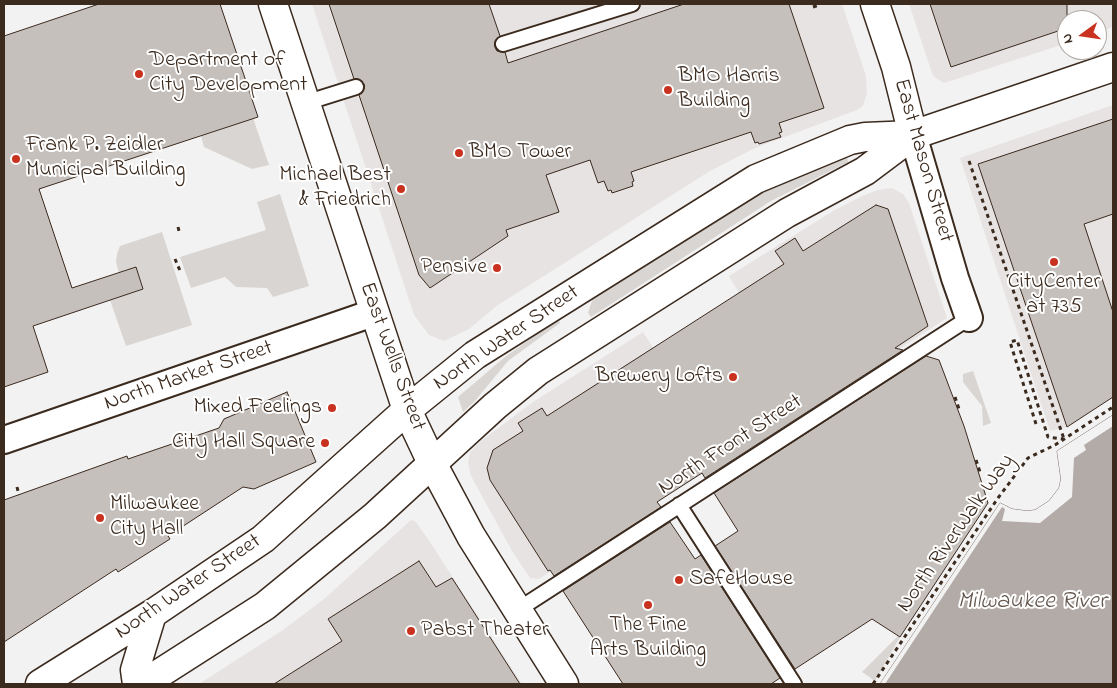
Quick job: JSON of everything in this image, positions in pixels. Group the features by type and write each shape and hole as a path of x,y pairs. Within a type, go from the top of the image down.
{"main road":[{"name":"East Wells Street","path":"272,4 373,313 407,410 432,463 471,536 516,611 564,684"},
{"name":"East Mason Street","path":"875,4 896,67 914,135"},
{"name":"North Water Street","path":"40,684 152,614 264,539 407,410 449,375 520,325 756,179 850,140 865,137 914,135 1113,67"},
{"name":"North Water Street","path":"143,684 266,606 375,516 495,406 538,371 787,212 865,171 914,135"},
{"path":"137,684 135,670 152,614"}],"street":[{"name":"East Mason Street","path":"914,135 944,243 969,318"},
{"name":"North Market Street","path":"4,440 373,313"}],"lane":[{"path":"502,44 632,4"},
{"path":"304,103 356,87"},
{"name":"North Front Street","path":"516,611 969,318"},
{"path":"679,505 794,684"}],"path":[{"path":"813,7 820,5"},
{"path":"969,161 1064,440 1048,437 1017,340 1010,342 1036,424"},
{"path":"176,259 180,273"},
{"path":"955,397 959,409"},
{"name":"North RiverWalk Way","path":"873,684 998,498 1028,458 1064,440 1113,407"},
{"path":"180,436 181,441"},
{"path":"976,460 980,472"},
{"path":"17,487 19,495"}],"shaded area":[{"path":"312,4 842,4 866,76 867,93 863,106 857,110 755,148 710,171 498,305 469,329 444,341 429,335 414,315"},
{"path":"909,4 1113,4 1113,27 1107,29 1107,10 1057,10 1057,46 944,83 934,77"},
{"name":"CityCenter at 735","path":"1113,105 1113,397 1067,427 1050,431 960,158"},
{"path":"253,118 269,165 252,169 204,147 201,136"},
{"path":"847,157 848,162 771,201 591,317 588,313 593,298 596,295 737,206 792,178"},
{"path":"892,188 903,194 909,203 947,318 856,377 739,293 729,276 833,211 862,196 878,190"},
{"path":"280,194 309,286 273,297 267,288 236,287 225,277 191,288 180,257 266,230 257,202"},
{"path":"162,232 192,325 126,346 110,300 143,289 136,267 119,273 116,262 117,254 120,246"},
{"path":"558,319 560,323 508,361 474,402 463,412 458,397 505,357"},
{"path":"643,332 724,458 539,579 530,578 512,551 471,476 468,463 470,452 481,441 533,402"},
{"path":"973,371 991,423 983,426 982,406 963,382 963,374"},
{"path":"411,520 415,521 428,539 522,684 199,684 283,630 324,599"},
{"path":"898,636 900,637 875,681 862,672"}],"water":[{"name":"Milwaukee River","path":"1113,415 1113,684 880,684 1000,503 1012,509 1027,511 1035,510 1049,501 1059,488 1061,479 1057,451"}],"pier":[{"path":"1113,415 1113,426 1084,445 1086,450 1074,458 1072,497 1040,523 1002,521 1005,509 1002,507 885,684 880,684 1000,503 1012,509 1027,511 1035,510 1049,501 1059,488 1061,479 1057,451"}],"building":[{"name":"Department of City Development","path":"99,4 220,4 258,117 39,189 72,288 136,267 143,289 33,326 48,372 4,387 4,36"},
{"path":"329,4 489,4 500,36 495,42 495,47 497,51 505,52 508,63 684,4 789,4 824,108 779,123 782,132 779,133 781,137 759,144 758,142 755,143 751,132 631,172 634,181 632,182 633,186 612,193 611,190 608,191 604,181 598,183 590,160 546,175 559,212 506,230 508,236 430,288 419,275 359,95 364,89 364,84 358,79 354,79"},
{"path":"930,4 1067,4 1067,10 1057,10 1057,31 951,67"},
{"name":"CityCenter at 735","path":"1113,119 1113,214 1084,224 1113,312 1113,397 1067,427 978,164"},
{"path":"876,205 888,209 928,326 895,348 903,350 705,478 702,473 657,502 661,507 554,576 550,570 548,571 490,480 487,468 493,450 523,431 518,423 542,408 547,416 784,264 775,251 795,238 803,251"},
{"path":"926,356 939,360 964,426 988,503 900,637 872,619 795,669 715,546 738,531 714,493"},
{"name":"Milwaukee City Hall","path":"287,392 316,462 254,489 243,487 168,536 170,539 118,572 116,569 4,642 4,500 127,456 128,459 219,428 224,419"},
{"name":"The Fine Arts Building","path":"670,522 695,559 701,555 780,678 771,684 623,684 563,591"},
{"name":"Pabst Theater","path":"419,561 436,587 452,578 520,684 274,684 342,641 328,619"}],"place":[{"name":"Department of City Development","path":"139,74"},
{"name":"BMO Harris Building","path":"668,90"},
{"name":"BMO Tower","path":"459,153"},
{"name":"Frank P. Zeidler Municipal Building","path":"16,159"},
{"name":"Michael Best & Friedrich","path":"401,189"},
{"name":"CityCenter at 735","path":"1054,262"},
{"name":"Pensive","path":"497,268"},
{"name":"Brewery Lofts","path":"733,377"},
{"name":"Mixed Feelings","path":"332,408"},
{"name":"City Hall Square","path":"325,443"},
{"name":"Milwaukee City Hall","path":"100,518"},
{"name":"SafeHouse","path":"679,580"},
{"name":"The Fine Arts Building","path":"648,605"},
{"name":"Pabst Theater","path":"411,631"}]}
